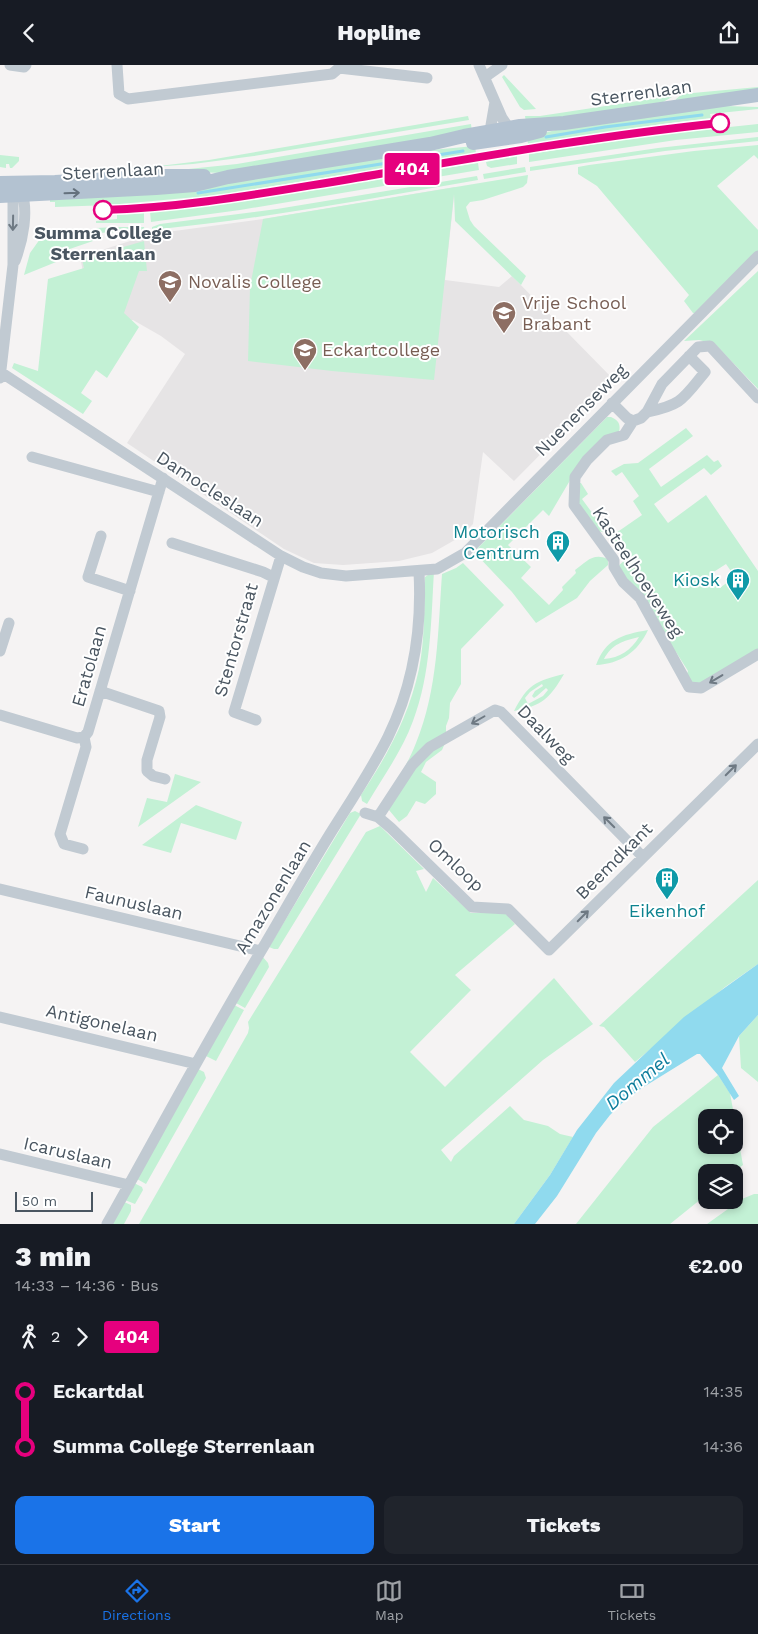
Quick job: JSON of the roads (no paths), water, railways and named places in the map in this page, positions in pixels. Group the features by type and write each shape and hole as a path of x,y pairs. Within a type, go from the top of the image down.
{"main road":[{"name":"Sterrenlaan","path":"0,183 14,192 195,185 228,177 430,144 490,131 564,123 758,95"},
{"name":"Sterrenlaan","path":"724,101 750,105 758,104"},
{"name":"Sterrenlaan","path":"430,144 481,143 521,136 564,123"}],"street":[{"path":"10,65 24,67 26,65"},
{"path":"117,65 119,94 128,99 332,74 340,67 427,78"},
{"path":"479,65 509,128"},
{"path":"486,77 502,65"},
{"path":"490,131 495,102"},
{"path":"1,375 14,265 20,248 23,228 14,192"},
{"name":"Nuenenseweg","path":"419,572 437,569 465,553 758,256"},
{"path":"647,412 662,384 698,347 710,346 758,398"},
{"path":"647,412 674,405 683,400 705,372 689,356"},
{"name":"Damocleslaan","path":"1,375 163,478 280,556 303,567 321,573 346,576 419,572"},
{"path":"612,403 627,418 633,421"},
{"name":"Kasteelhoeveweg","path":"647,412 641,419 633,421 624,435 606,441 587,460 575,477 574,505 614,560 614,567 623,581 640,598 690,687 701,688 758,654"},
{"path":"32,457 159,492"},
{"name":"Eratolaan","path":"83,849 64,844 60,834 86,747 84,737 88,732 163,478"},
{"path":"101,536 88,577 130,591"},
{"path":"172,543 263,572 273,577"},
{"name":"Stentorstraat","path":"256,720 234,712 280,556"},
{"name":"Amazonenlaan","path":"106,1224 196,1063 359,788 388,735 408,684 417,643 420,599 419,572"},
{"path":"0,651 9,623"},
{"path":"100,691 159,711 160,717 147,760 147,771 152,776 166,779"},
{"name":"Daalweg","path":"378,817 412,765 430,747 494,710 501,712 643,857"},
{"path":"0,715 77,738 84,737"},
{"name":"Beemdkant","path":"548,950 758,743"},
{"name":"Omloop","path":"365,813 378,817 472,907 508,909 548,950"},
{"name":"Faunuslaan","path":"0,889 261,951"},
{"name":"Antigonelaan","path":"0,1017 196,1063"},
{"name":"Icaruslaan","path":"0,1154 128,1185"}],"water":[{"name":"Dommel","path":"758,964 758,1015 739,1036 722,1068 739,1096 734,1100 718,1075 700,1054 697,1054 642,1088 622,1103 596,1133 557,1196 535,1224 514,1224 550,1175 577,1130 614,1083 684,1017"}],"waterway":[{"path":"546,137 605,127 702,115"},
{"path":"198,193 463,151"}],"place":[{"name":"Summa College Sterrenlaan","path":"103,210"},
{"name":"Novalis College","path":"170,303"},
{"name":"Vrije School Brabant","path":"504,334"},
{"name":"Eckartcollege","path":"305,371"},
{"name":"Motorisch Centrum","path":"558,563"},
{"name":"Kiosk","path":"738,601"},
{"name":"Eikenhof","path":"667,900"}]}
